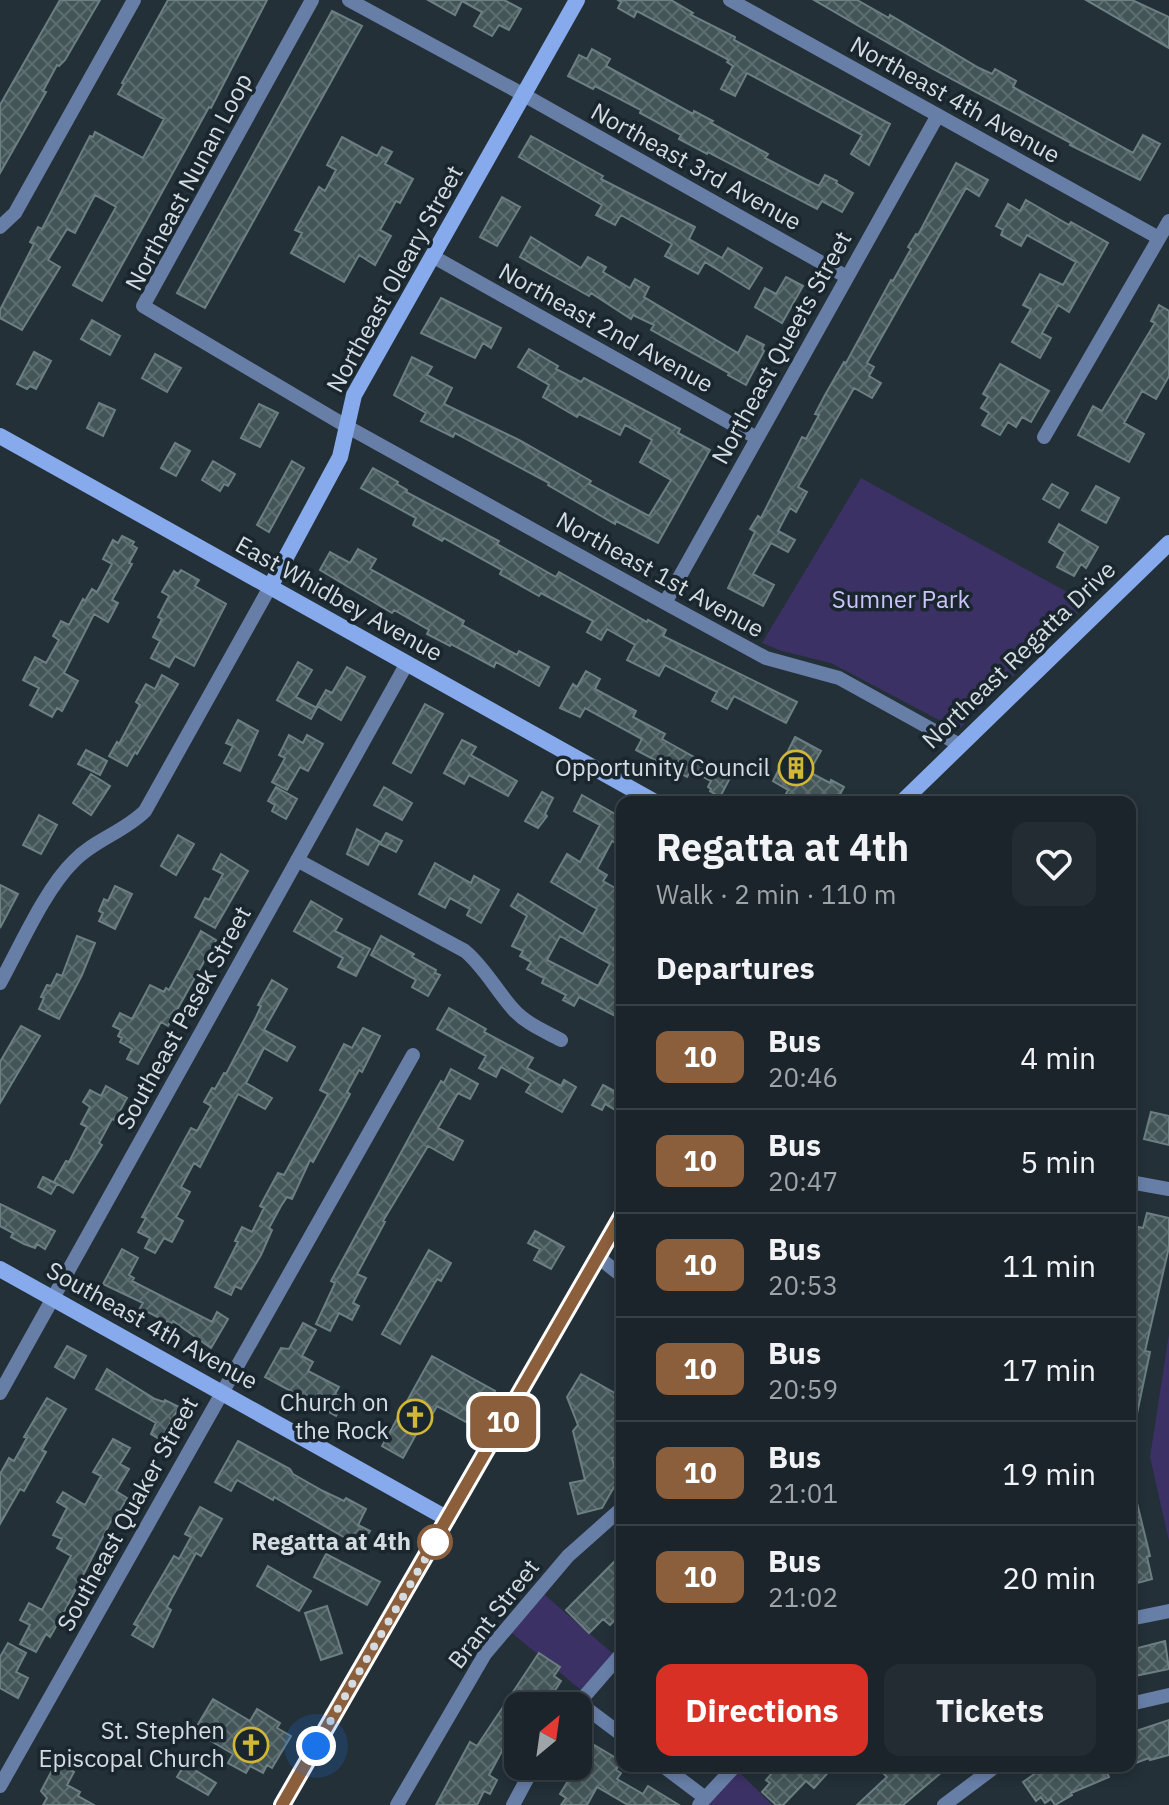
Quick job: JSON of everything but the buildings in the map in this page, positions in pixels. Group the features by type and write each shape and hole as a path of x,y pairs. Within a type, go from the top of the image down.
{"street":[{"path":"0,227 15,213 134,0"},
{"name":"Northeast Nunan Loop","path":"312,0 143,306 346,426"},
{"path":"349,0 524,95"},
{"name":"Northeast Oleary Street","path":"270,587 340,457 354,395 577,0"},
{"name":"Northeast 4th Avenue","path":"730,0 1159,238"},
{"name":"Northeast 3rd Avenue","path":"524,95 847,277"},
{"name":"Northeast Queets Street","path":"665,603 938,115"},
{"path":"1044,437 1169,221"},
{"name":"Northeast 2nd Avenue","path":"432,256 757,438"},
{"name":"Northeast 1st Avenue","path":"346,426 766,658 839,678 960,745"},
{"name":"East Whidbey Avenue","path":"0,436 644,796"},
{"name":"Northeast Regatta Drive","path":"908,796 1169,543"},
{"path":"0,983 55,885 74,860 132,824 145,811 270,587"},
{"name":"Southeast Pasek Street","path":"0,1393 406,665"},
{"path":"297,860 465,951 485,971 512,1009 523,1019 561,1040"},
{"name":"Southeast Quaker Street","path":"0,1786 413,1055"},
{"path":"1136,1183 1169,1189"},
{"path":"282,1805 616,1226"},
{"path":"598,1257 616,1271"},
{"name":"Southeast 4th Avenue","path":"0,1269 448,1519"},
{"name":"Brant Street","path":"397,1805 485,1654 568,1556 616,1513"},
{"path":"1136,1618 1169,1611"},
{"path":"588,1692 616,1660"},
{"path":"1136,1703 1169,1695"},
{"path":"592,1714 616,1731"},
{"path":"670,1772 702,1801 729,1772"},
{"path":"944,1805 985,1772"},
{"path":"513,1805 526,1780"}],"green space":[{"name":"Sumner Park","path":"861,478 1087,603 958,730 831,663 762,643"},
{"path":"1169,1334 1169,1541 1150,1457"},
{"path":"539,1590 616,1656 616,1660 588,1692 584,1692 507,1629"},
{"path":"729,1772 739,1772 772,1805 699,1805"}],"bus line":[{"name":"10","path":"282,1805 616,1225"}],"place":[{"name":"Opportunity Council","path":"796,768"},
{"name":"Church on the Rock","path":"415,1417"},
{"name":"Regatta at 4th","path":"435,1542"},
{"name":"St. Stephen Episcopal Church","path":"251,1745"}],"route":[{"path":"316,1746 435,1542"}]}
